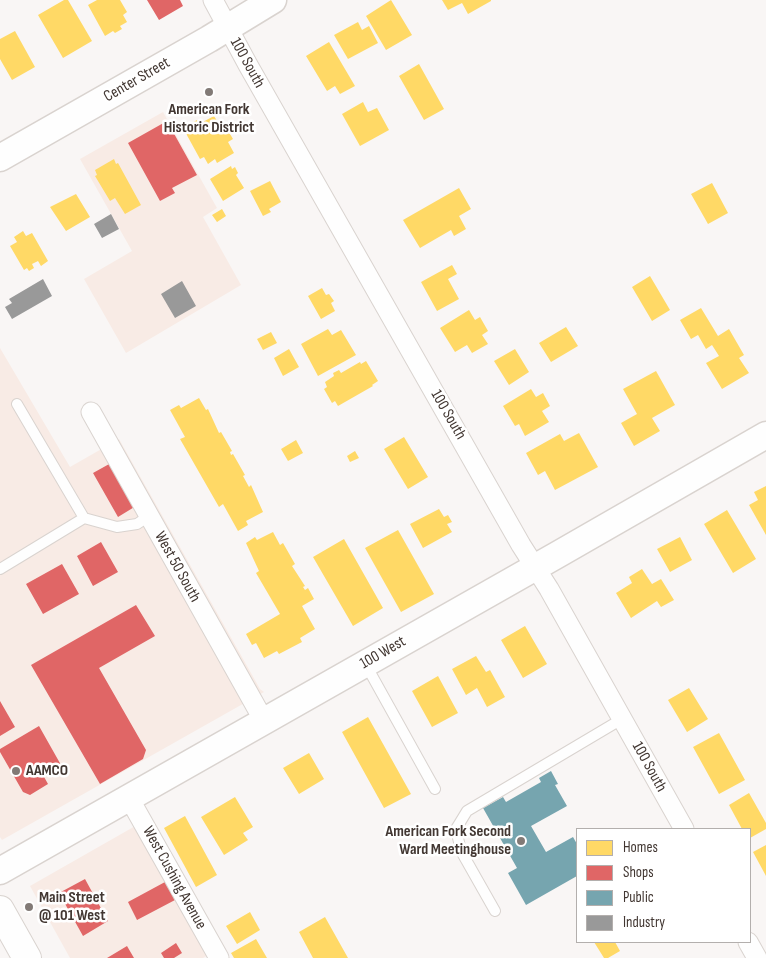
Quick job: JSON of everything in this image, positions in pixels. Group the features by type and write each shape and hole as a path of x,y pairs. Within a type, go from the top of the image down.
{"main road":[{"path":"0,910 27,958"}],"street":[{"name":"100 South","path":"213,0 683,828"},
{"name":"Center Street","path":"0,158 209,39 273,0"},
{"name":"West 50 South","path":"90,412 264,721"},
{"name":"100 West","path":"0,871 766,435"},
{"name":"West Cushing Avenue","path":"129,798 219,958"},
{"path":"749,943 757,958"}],"lane":[{"path":"17,404 84,518 116,527 137,524 149,516"},
{"path":"0,569 84,518"},
{"path":"365,664 435,789"},
{"path":"495,911 461,851 456,829 467,811 622,719"}],"shaded area":[{"path":"163,112 217,208 203,217 241,285 126,353 84,279 132,251 80,159"},
{"path":"0,348 70,467 119,439 260,689 264,692 2,840 0,837"},
{"path":"144,821 217,950 203,958 70,958 30,886"}],"building: Homes":[{"path":"64,0 68,0 92,41 63,58 38,15"},
{"path":"97,0 120,0 127,12 123,15 127,22 120,26 122,29 115,33 113,31 105,36 88,5"},
{"path":"391,0 412,35 386,50 366,16"},
{"path":"442,0 491,1 468,14 462,3 448,10"},
{"path":"358,22 362,30 369,26 378,43 348,59 334,35"},
{"path":"15,31 35,67 12,80 0,59 0,39"},
{"path":"329,42 355,86 340,94 335,86 327,91 306,56"},
{"path":"419,64 444,109 424,120 399,76"},
{"path":"363,102 368,112 377,108 389,130 360,146 342,114"},
{"path":"214,116 219,124 223,122 233,139 228,142 234,153 217,163 215,159 208,164 204,157 200,159 183,128 197,120 199,124"},
{"path":"114,159 141,205 125,214 115,198 110,201 95,176 97,175 95,170"},
{"path":"231,166 232,169 235,167 238,173 236,175 244,188 223,201 210,179"},
{"path":"270,181 281,202 269,209 271,212 263,216 250,191"},
{"path":"712,183 728,213 708,224 691,194"},
{"path":"459,188 471,209 459,216 466,229 454,236 451,230 420,248 403,220"},
{"path":"76,194 90,217 66,231 50,207"},
{"path":"222,209 226,216 217,222 212,215"},
{"path":"23,231 26,236 32,233 48,261 41,266 38,261 32,264 34,268 29,271 27,268 24,270 10,246 17,242 14,237"},
{"path":"452,265 457,274 448,279 459,299 437,311 421,282"},
{"path":"650,276 670,310 652,321 632,287"},
{"path":"322,288 326,295 329,294 334,301 331,303 335,311 321,319 308,296"},
{"path":"701,308 718,336 729,329 744,355 739,358 749,373 722,389 706,363 719,356 712,345 706,349 698,335 691,339 680,320"},
{"path":"469,310 475,320 480,317 488,331 482,335 488,344 472,353 467,345 455,352 440,328"},
{"path":"566,327 578,346 551,362 539,343"},
{"path":"328,329 332,335 341,330 356,355 318,376 301,344"},
{"path":"271,332 277,343 263,350 257,339"},
{"path":"289,349 299,367 283,376 274,358"},
{"path":"515,349 529,372 509,385 494,361"},
{"path":"366,361 378,381 373,386 338,406 335,401 332,403 324,389 327,387 325,382 334,376 333,373 339,370 341,373 360,362 361,364"},
{"path":"656,371 675,405 652,418 660,431 634,446 621,423 637,414 623,389"},
{"path":"531,389 536,397 543,393 550,406 542,411 549,422 525,436 519,424 515,426 503,406"},
{"path":"199,398 206,410 208,409 219,433 221,432 232,451 230,452 231,455 233,454 245,475 243,476 249,487 251,485 263,512 246,521 248,525 238,531 223,504 219,507 180,439 185,437 170,410 179,405 181,408"},
{"path":"579,433 598,467 555,490 545,471 538,475 526,453 560,434 564,441"},
{"path":"404,437 428,477 408,489 384,449"},
{"path":"296,440 303,453 288,461 281,449"},
{"path":"355,451 359,458 350,462 347,456"},
{"path":"766,486 766,535 749,505 758,500 754,492"},
{"path":"439,509 444,517 448,515 452,522 447,524 452,532 423,548 410,524"},
{"path":"727,510 756,559 733,573 704,524"},
{"path":"398,530 434,594 401,612 365,548"},
{"path":"273,532 280,545 283,543 295,564 292,566 305,586 303,587 305,590 308,588 314,599 302,606 315,629 300,638 302,642 279,654 277,651 264,658 256,643 252,645 246,634 280,614 256,573 259,571 246,543 255,537 257,540"},
{"path":"680,537 692,560 670,572 657,549"},
{"path":"344,539 383,608 353,626 313,557"},
{"path":"642,569 652,584 661,579 674,600 661,607 657,601 631,618 616,593 632,583 629,577"},
{"path":"525,626 547,664 523,678 501,640"},
{"path":"476,656 486,672 490,670 505,697 487,707 477,688 466,695 452,669"},
{"path":"438,676 458,713 432,727 412,691"},
{"path":"689,688 708,719 687,732 668,700"},
{"path":"368,717 411,794 384,808 342,732"},
{"path":"719,733 745,780 719,794 693,747"},
{"path":"309,753 324,779 299,794 283,768"},
{"path":"749,793 766,823 766,829 751,837 751,828 741,828 729,805"},
{"path":"235,797 253,827 243,833 248,840 224,855 201,817"},
{"path":"185,816 217,875 196,887 164,828"},
{"path":"766,845 766,876 753,852"},
{"path":"250,912 260,930 237,944 226,926"},
{"path":"325,917 348,958 313,958 299,932"},
{"path":"256,939 267,958 234,958 231,953"},
{"path":"595,943 616,943 620,951 608,958 604,958"}],"building: Shops":[{"path":"147,0 180,0 183,6 159,20"},
{"path":"167,121 197,175 172,188 175,193 160,201 128,143"},
{"path":"111,463 136,506 118,517 93,473"},
{"path":"101,542 118,572 93,586 77,556"},
{"path":"62,564 79,594 43,614 26,584"},
{"path":"136,605 155,636 99,668 146,750 143,759 100,784 31,665"},
{"path":"0,701 15,727 0,736"},
{"path":"39,726 61,765 43,775 48,784 30,795 23,792 0,749"},
{"path":"85,879 108,921 83,936 59,893"},
{"path":"165,882 175,900 137,920 128,902"},
{"path":"176,943 182,953 174,958 164,958 161,953"},
{"path":"127,946 134,958 107,958"}],"building: Public":[{"name":"American Fork Second Ward Meetinghouse","path":"551,771 558,784 555,785 567,806 531,826 546,852 573,837 576,842 576,877 526,905 508,873 517,868 483,808 503,797 506,802 541,782 539,778"}],"building: Industry":[{"path":"111,214 119,229 102,238 94,224"},
{"path":"43,279 52,296 12,319 5,307 12,303 9,299"},
{"path":"182,281 196,306 175,318 161,294"}],"place":[{"name":"American Fork Historic District","path":"209,92"},
{"name":"AAMCO","path":"16,771"},
{"name":"American Fork Second Ward Meetinghouse","path":"521,841"},
{"name":"Main Street @ 101 West","path":"29,907"}]}
